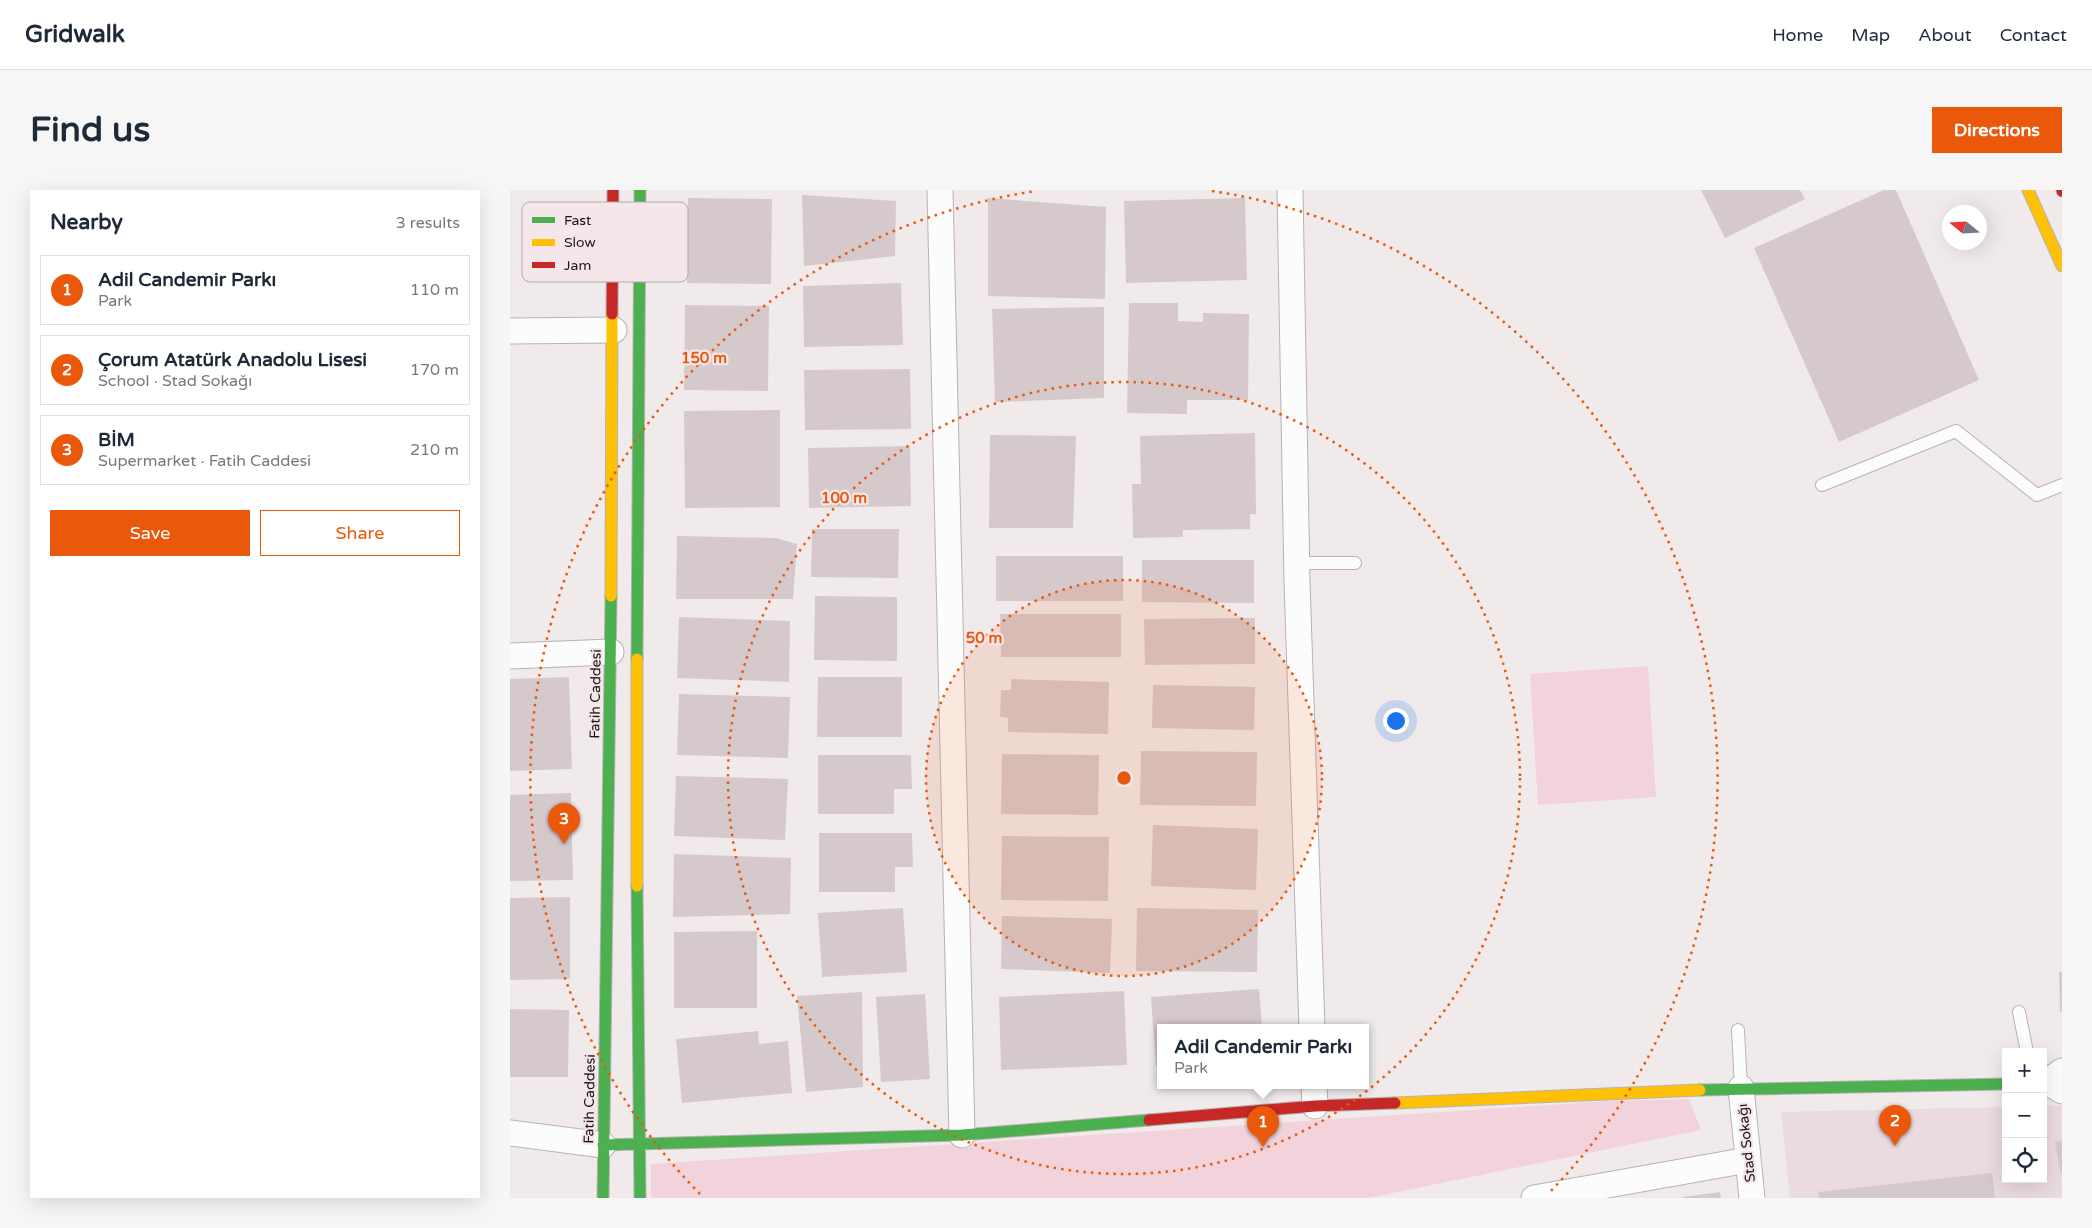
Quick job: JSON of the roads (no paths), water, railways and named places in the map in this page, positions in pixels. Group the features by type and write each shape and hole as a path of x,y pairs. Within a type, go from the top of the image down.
{"main road":[{"path":"2028,190 2062,266"},
{"name":"Fatih Caddesi","path":"602,1198 611,652 614,282"},
{"path":"639,282 636,783 640,1198"},
{"path":"603,1145 962,1135 1314,1096 2002,1084"}],"street":[{"path":"940,190 962,1135"},
{"path":"1290,190 1297,563 1312,1024"},
{"path":"510,331 614,330"},
{"path":"510,656 611,652"},
{"name":"Stad Sokağı","path":"1741,1088 1752,1198"},
{"path":"510,1133 603,1145"},
{"path":"1536,1198 1748,1160"}],"lane":[{"path":"1822,485 1956,431 2037,495 2062,485"},
{"path":"1297,563 1355,563"},
{"path":"2020,1012 2026,1048"},
{"path":"1738,1030 1741,1088"}],"place":[{"name":"BİM","path":"564,844"},
{"name":"Çorum Atatürk Anadolu Lisesi","path":"1895,1146"},
{"name":"Adil Candemir Parkı","path":"1263,1147"}]}
